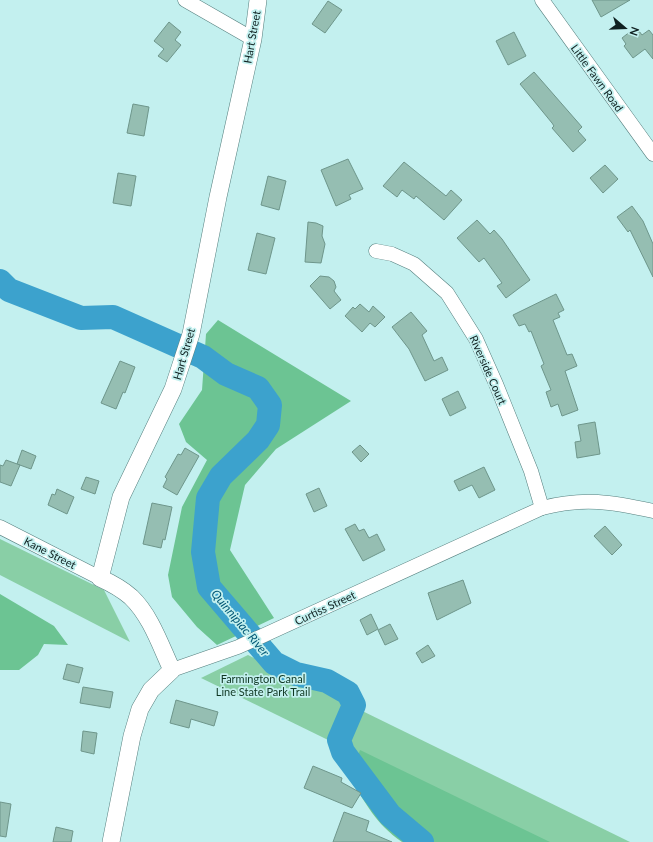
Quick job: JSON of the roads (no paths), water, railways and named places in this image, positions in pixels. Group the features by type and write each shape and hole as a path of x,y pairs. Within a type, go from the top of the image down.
{"street":[{"path":"185,0 252,39"},
{"name":"Hart Street","path":"100,578 121,497 159,422 182,364 191,334 218,197 252,39 258,0"},
{"name":"Little Fawn Road","path":"542,0 653,154"},
{"name":"Riverside Court","path":"376,251 392,254 414,264 447,293 476,339 496,384 530,471 542,508"},
{"name":"Curtiss Street","path":"111,842 131,740 140,709 151,690 172,670 238,647 542,508 564,502 586,500 614,503 653,511"},
{"name":"Kane Street","path":"0,527 100,578"},
{"path":"100,578 117,586 132,598 153,630 172,670"}],"waterway":[{"name":"Quinnipiac River","path":"0,281 9,290 81,318 113,317 203,357 226,374 258,388 270,405 268,425 258,440 221,476 208,498 203,552 209,587 274,663 296,674 327,681 348,693 354,705 339,740 343,752 390,815 422,842"}],"park label":[{"name":"Farmington Canal Line State Park Trail","path":"263,685"}]}
